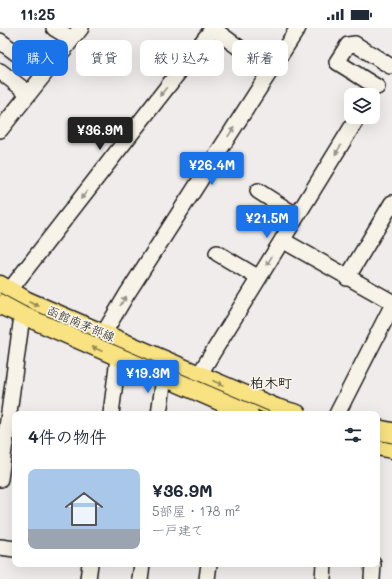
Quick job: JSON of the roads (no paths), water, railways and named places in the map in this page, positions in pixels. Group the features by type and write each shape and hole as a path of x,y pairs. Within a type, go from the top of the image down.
{"main road":[{"name":"函館南茅部線","path":"3,294 22,316 122,351 199,375 276,408 287,411"},
{"name":"函館南茅部線","path":"3,294 27,301 105,335 122,351 164,377 226,409"},
{"path":"380,430 392,432"},
{"path":"380,447 392,449"}],"street":[{"path":"54,28 76,34 68,44"},
{"path":"3,294 212,28 232,43"},
{"path":"288,44 298,28"},
{"path":"0,41 12,50"},
{"path":"370,88 337,62 348,44 355,44 391,64 376,88"},
{"path":"0,71 28,93"},
{"path":"0,130 42,76"},
{"path":"105,335 108,326 127,294 268,76"},
{"path":"199,375 354,124"},
{"path":"258,191 297,216"},
{"path":"347,278 392,203"},
{"path":"282,240 392,302"},
{"path":"218,253 259,278"},
{"path":"339,411 392,306"},
{"path":"0,479 22,316"},
{"path":"112,411 122,351"},
{"path":"159,411 164,377"},
{"path":"0,547 12,549"},
{"path":"88,579 90,567"},
{"path":"140,579 142,567"},
{"path":"207,579 208,567"},
{"path":"323,579 324,567"},
{"path":"372,579 373,567"}],"tram line":[{"path":"0,293 24,306 268,411"},
{"path":"380,441 392,443"}],"district":[{"name":"柏木町","path":"271,383"}]}
